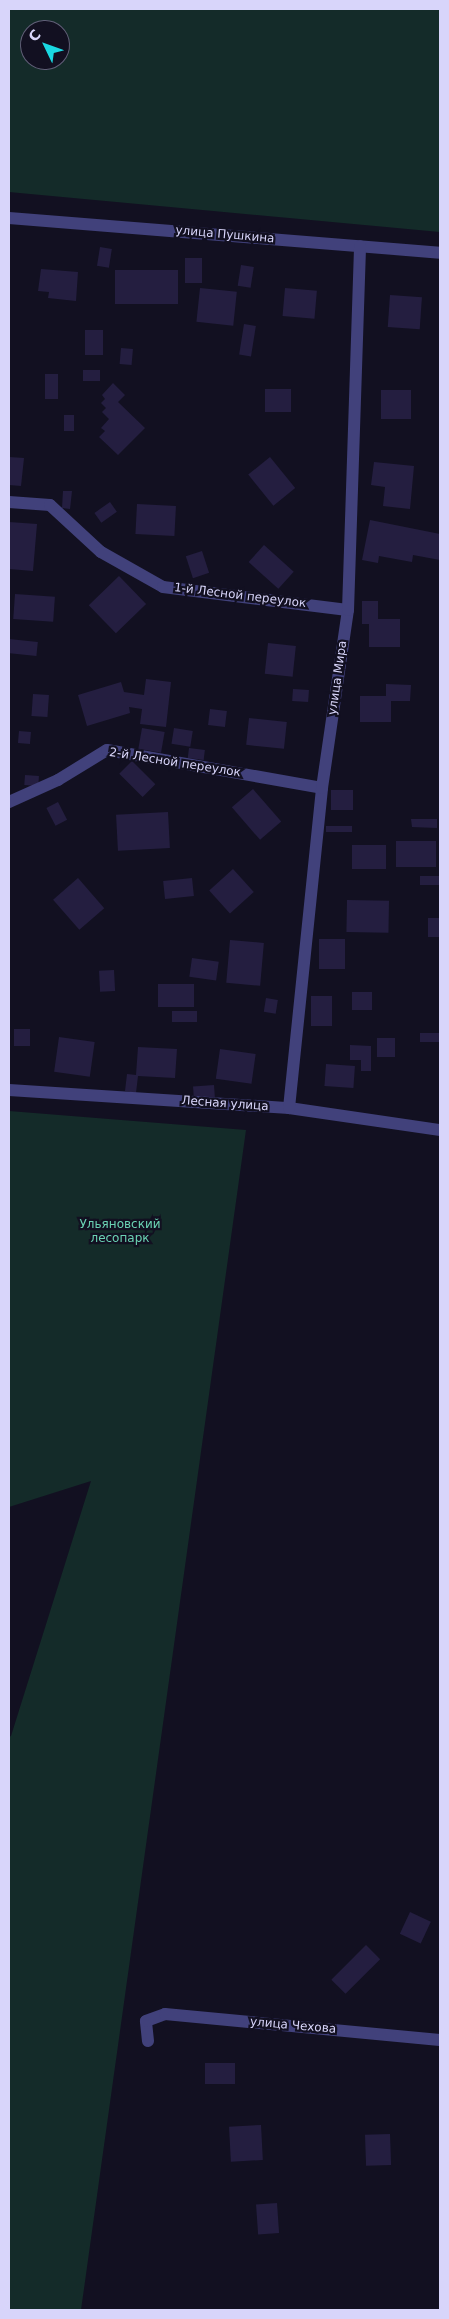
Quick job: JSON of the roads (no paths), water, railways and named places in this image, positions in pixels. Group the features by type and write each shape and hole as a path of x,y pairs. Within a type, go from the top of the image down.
{"street":[{"name":"улица Пушкина","path":"9,218 440,253"},
{"name":"улица Мира","path":"289,1108 322,788 348,610 360,246"},
{"name":"1-й Лесной переулок","path":"9,502 50,505 100,552 163,587 348,610"},
{"name":"2-й Лесной переулок","path":"9,802 58,780 107,750 322,788"},
{"name":"Лесная улица","path":"9,1090 289,1108 440,1130"},
{"name":"улица Чехова","path":"148,2040 146,2021 165,2014 440,2040"}],"park label":[{"name":"Ульяновский лесопарк","path":"120,1232"}]}
